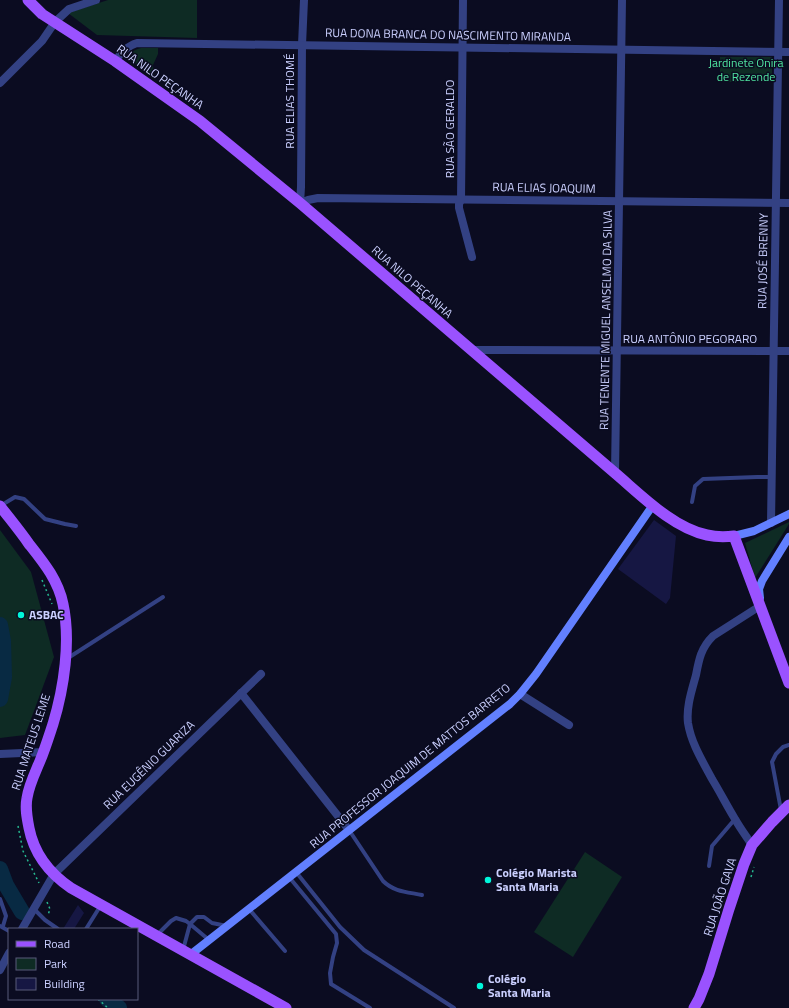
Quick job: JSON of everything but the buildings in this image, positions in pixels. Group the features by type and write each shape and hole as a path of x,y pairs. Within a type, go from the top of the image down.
{"main road":[{"name":"RUA NILO PEÇANHA","path":"28,0 37,10 115,61 200,121 300,203 653,505 681,525 694,532 708,536 734,536 754,530 789,514"},
{"name":"RUA PROFESSOR JOAQUIM DE MATTOS BARRETO","path":"186,953 209,940 510,704 536,674 653,505"},
{"name":"RUA MATEUS LEME","path":"0,506 50,572 58,587 63,604 66,624 65,660 59,703 44,752 27,797 27,822 34,846 45,865 60,881 279,1006"},
{"path":"734,536 789,683"},
{"path":"760,606 759,589 762,581 789,537"},
{"name":"RUA JOÃO GAVA","path":"694,1008 699,1000 709,974 744,864 752,845 785,809"}],"street":[{"path":"0,83 42,41 55,22 69,9 96,0"},
{"name":"RUA ELIAS THOMÉ","path":"300,203 302,187 302,45 304,0"},
{"name":"RUA SÃO GERALDO","path":"463,0 461,200 459,204 459,212 472,257"},
{"name":"RUA TENENTE MIGUEL ANSELMO DA SILVA","path":"615,473 622,0"},
{"name":"RUA JOSÉ BRENNY","path":"771,523 779,0"},
{"name":"RUA DONA BRANCA DO NASCIMENTO MIRANDA","path":"115,61 126,48 137,43 789,52"},
{"name":"RUA ELIAS JOAQUIM","path":"300,203 318,198 789,203"},
{"name":"RUA ANTÔNIO PEGORARO","path":"472,350 789,351"},
{"path":"752,845 734,819 695,746 690,732 688,714 690,698 698,665 706,642 760,606"},
{"name":"RUA EUGÊNIO GUARIZA","path":"23,928 54,874 261,674"},
{"path":"241,693 349,830"},
{"path":"520,694 569,725"},
{"path":"0,754 44,752"},
{"path":"0,970 8,955"}],"lane":[{"path":"692,502 695,486 703,479 757,476 772,477"},
{"path":"0,506 15,497 24,499 45,519 76,526"},
{"path":"65,660 163,597"},
{"path":"785,809 772,762 776,754 783,747 789,745"},
{"path":"709,866 712,846 734,819"},
{"path":"349,830 383,881 388,886 422,895"},
{"path":"292,875 336,934 337,943 330,973 332,984 370,1008"},
{"path":"292,875 340,928 364,950 454,1008"},
{"path":"0,899 6,916 1,926"},
{"path":"87,928 101,905"},
{"path":"34,909 45,920 57,928"},
{"path":"249,909 285,951"},
{"path":"186,953 190,924 197,917 204,917 212,923 227,926"},
{"path":"157,936 171,921 176,918 186,921 209,940"}],"path":[{"path":"39,575 45,586 53,608"},
{"path":"751,877 755,862"},
{"path":"99,1000 108,1008"}],"green space":[{"path":"108,0 197,0 197,38 97,35 68,13"},
{"path":"141,48 158,48 158,54 153,65 154,77 126,57 133,51"},
{"name":"Jardinete Onira de Rezende","path":"720,57 772,57 772,82 720,82"},
{"path":"789,522 789,524 755,578 745,543"},
{"name":"ASBAC","path":"0,530 31,572 54,657 25,735 0,738"},
{"path":"585,852 622,877 573,957 534,932"}],"waterway":[{"path":"0,625 3,641 4,677 0,699"},
{"path":"0,869 6,885 22,912"},
{"path":"108,1000 119,1008"}],"place":[{"name":"ASBAC","path":"21,615"},
{"name":"Colégio Marista Santa Maria","path":"488,880"},
{"name":"Colégio Santa Maria","path":"480,986"}]}
